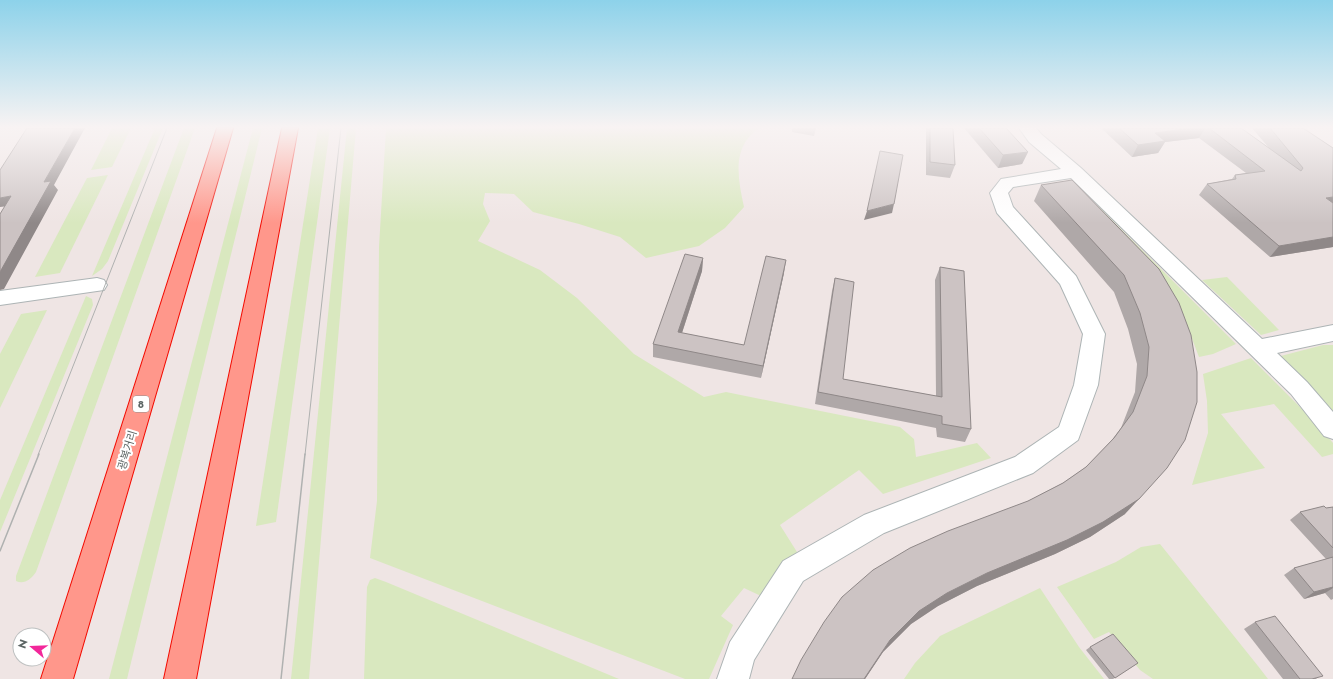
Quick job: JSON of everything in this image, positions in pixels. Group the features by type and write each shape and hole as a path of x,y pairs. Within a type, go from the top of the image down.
{"highway":[{"name":"광복거리","path":"57,679 215,160"},
{"path":"180,679 284,160"}],"street":[{"path":"1061,160 1299,388 1333,429"},
{"path":"733,679 741,653 793,571 874,524 1024,466 1069,433 1086,385 1094,334 1069,281 1004,209 999,193 1007,183 1075,172"},
{"path":"0,298 97,285"},
{"path":"1258,348 1333,334"}],"green space":[{"path":"96,160 116,160 112,167 91,170"},
{"path":"142,160 150,160 108,261 102,269 92,276"},
{"path":"172,160 184,160 36,572 25,582 16,581 16,576"},
{"path":"245,160 254,160 127,679 109,679"},
{"path":"313,160 326,160 276,522 256,526"},
{"path":"344,160 353,160 309,679 291,679"},
{"path":"384,160 739,160 740,186 744,207 725,228 699,246 646,258 620,237 533,212 514,194 485,193 483,204 490,221 478,241 540,270 577,298 634,354 704,397 726,392 900,427 914,439 916,457 977,443 991,458 883,494 859,470 780,525 797,552 769,590 761,596 744,588 721,616 733,625 709,679 685,679 370,558 377,501 379,247"},
{"path":"108,175 60,273 35,277 87,178"},
{"path":"1097,205 1236,344 1213,354 1199,357 1191,336 1176,309"},
{"path":"1227,277 1279,330 1261,335 1202,280"},
{"path":"86,296 92,299 93,305 0,532 0,500"},
{"path":"47,310 0,408 0,354 21,314"},
{"path":"1323,345 1333,345 1333,411 1329,410 1277,357"},
{"path":"1251,358 1315,422 1333,443 1333,454 1322,457 1274,404 1221,414 1265,468 1192,485 1208,433 1207,401 1203,374"},
{"path":"1160,544 1268,679 1153,679 1140,670 1109,632 1094,639 1057,587 1116,562 1141,547"},
{"path":"375,578 619,679 364,679 367,587 370,580"},
{"path":"1040,588 1079,647 1104,679 904,679 915,663 940,636"}],"building":[{"path":"7,160 57,160 44,182 51,181 0,272 0,214 11,196 0,198 0,170"},
{"path":"878,160 902,160 894,204 867,211"},
{"path":"930,160 955,160 955,165 930,162"},
{"path":"1250,160 1285,160 1301,171 1303,168 1296,160 1333,160 1333,197 1326,198 1333,203 1333,237 1279,246 1207,184 1236,179 1235,175 1265,171"},
{"path":"1072,180 1159,269 1179,303 1191,335 1197,372 1197,402 1185,440 1167,468 1139,499 1103,522 1067,540 987,573 947,593 919,611 890,640 864,679 792,679 801,660 824,622 842,597 873,570 910,548 948,531 1028,501 1063,483 1086,467 1114,438 1133,412 1147,376 1149,347 1140,313 1124,275 1041,185"},
{"path":"685,254 703,258 678,332 744,345 766,256 786,260 763,366 653,344"},
{"path":"940,267 964,271 971,429 942,424 942,416 818,392 835,278 854,282 843,379 942,397"},
{"path":"1324,506 1326,508 1333,507 1333,548 1300,512"},
{"path":"1333,557 1333,587 1314,592 1294,568"},
{"path":"1275,616 1323,676 1312,679 1300,679 1255,622"},
{"path":"1113,634 1138,663 1115,678 1090,647"}],"tram line":[{"path":"38,455 154,160"},
{"path":"305,455 338,160"},
{"path":"0,551 39,454"},
{"path":"281,679 305,454"}]}
